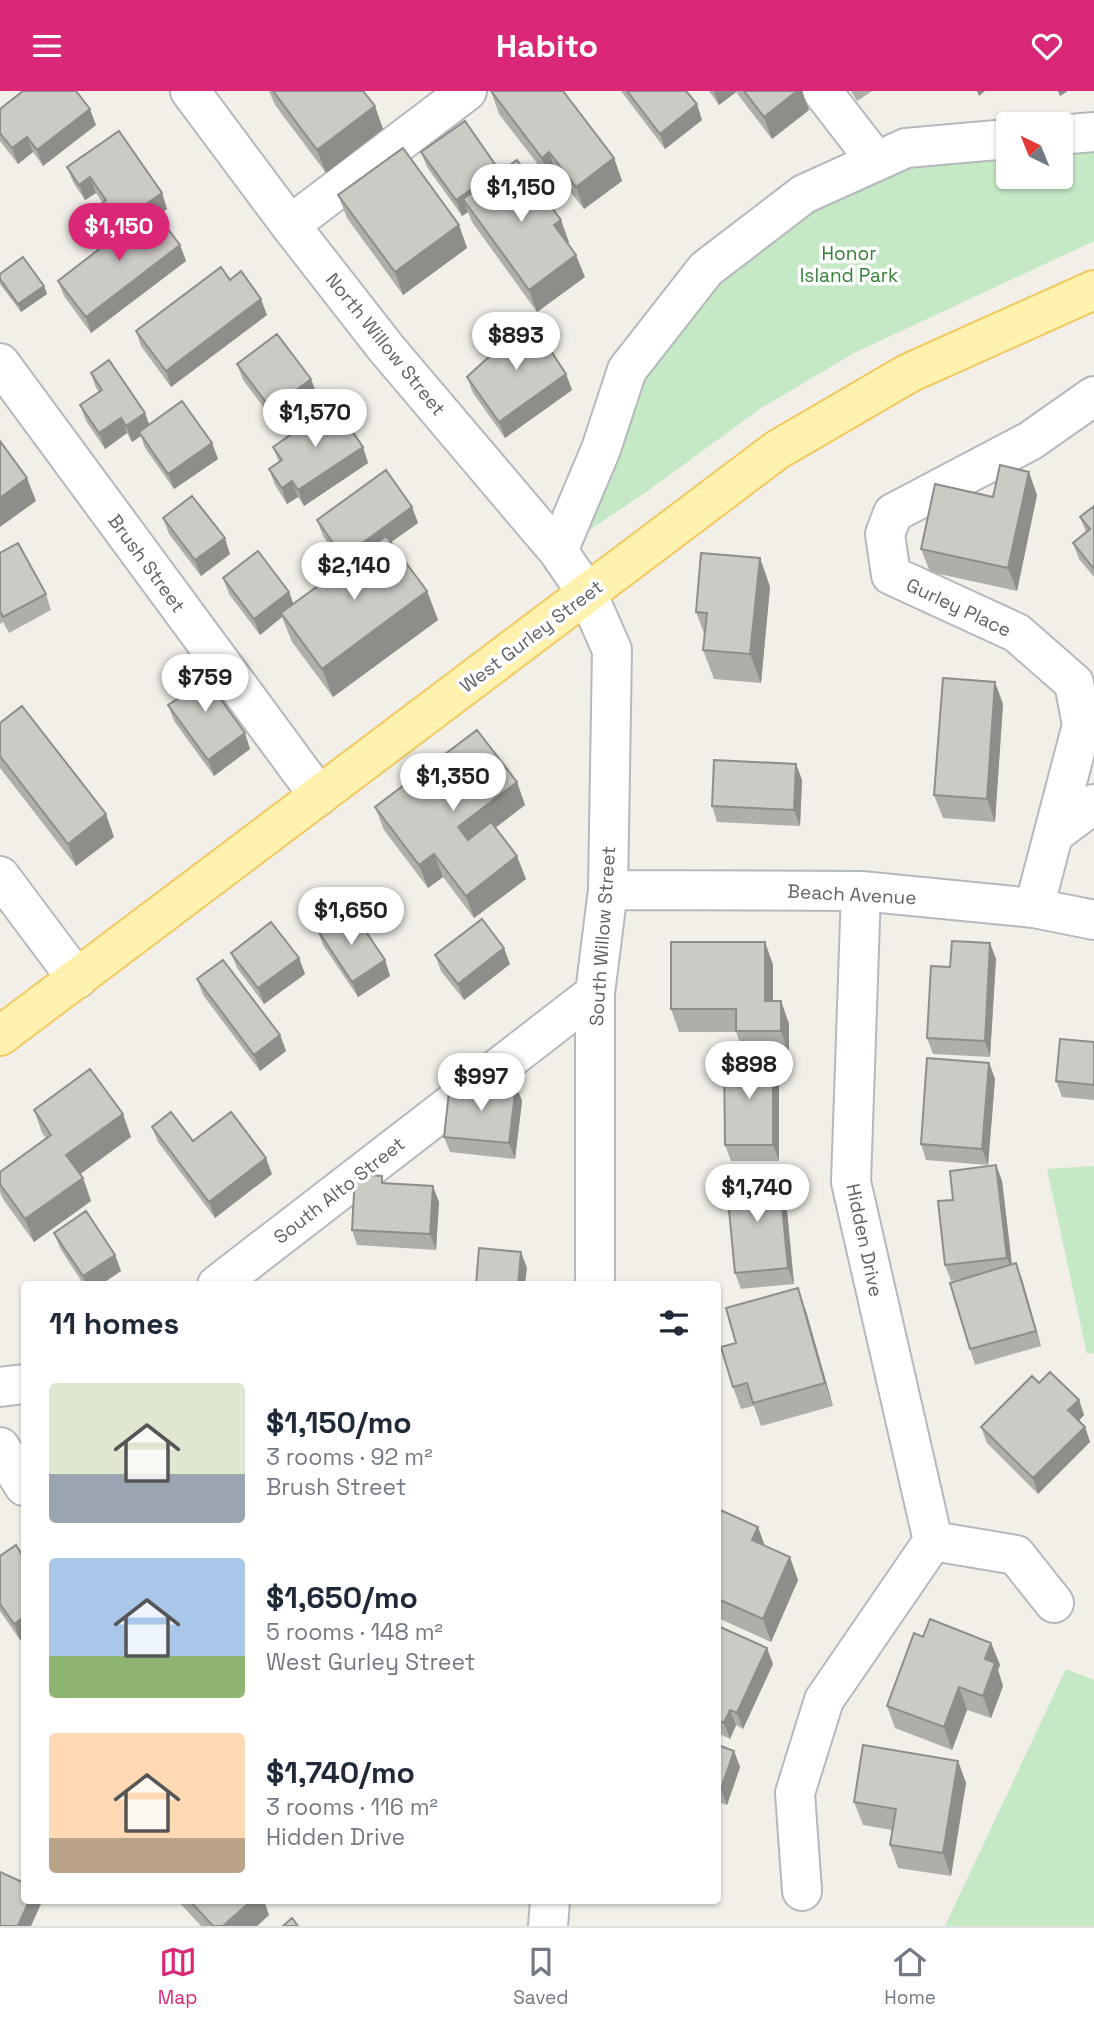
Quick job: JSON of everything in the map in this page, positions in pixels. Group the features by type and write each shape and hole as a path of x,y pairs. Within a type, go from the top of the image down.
{"main road":[{"name":"West Gurley Street","path":"0,1036 777,450 909,373 1094,290"}],"street":[{"name":"North Willow Street","path":"190,91 386,348 558,551 587,593"},
{"path":"290,225 467,91"},
{"path":"822,91 876,161"},
{"path":"1073,134 1094,132"},
{"path":"558,551 601,449 627,370 706,269 804,194 876,161 906,148 996,140"},
{"name":"Brush Street","path":"0,363 320,796"},
{"name":"Gurley Place","path":"1034,908 1082,725 1074,684 1017,633 891,575 884,534 893,513 1030,440 1094,396"},
{"name":"South Willow Street","path":"587,593 612,650 608,890 595,993 595,1281"},
{"path":"1054,834 1094,804"},
{"path":"0,876 77,979"},
{"name":"Beach Avenue","path":"608,890 861,891 1034,908 1094,920"},
{"name":"Hidden Drive","path":"861,891 851,1182 933,1541"},
{"name":"South Alto Street","path":"222,1281 595,993"},
{"path":"0,1387 21,1384"},
{"path":"0,1447 21,1481"},
{"path":"802,1891 795,1793 824,1700 933,1541 1016,1555 1054,1603"},
{"path":"548,1926 550,1904"}],"green space":[{"name":"Honor Island Park","path":"1094,132 1094,241 854,353 761,408 649,490 558,551 627,370 804,194 996,142 996,189 1073,189 1073,134"},
{"path":"1094,1166 1094,1353 1087,1354 1047,1169"},
{"path":"1066,1669 1094,1680 1094,1926 945,1926"}],"building":[{"path":"23,91 76,91 90,109 37,150 27,137 12,148 0,133 0,109"},
{"path":"273,91 363,91 375,106 317,150"},
{"path":"491,91 563,91 614,158 576,187 549,152 542,158"},
{"path":"627,91 686,91 697,104 660,134"},
{"path":"744,91 797,91 764,117"},
{"path":"465,121 499,170 456,200 421,152"},
{"path":"119,131 162,193 113,227 99,206 106,200 90,177 79,185 67,167"},
{"path":"403,148 459,225 395,272 338,195"},
{"path":"517,160 561,220 554,225 576,255 529,290 463,199"},
{"path":"152,208 180,245 86,317 58,281"},
{"path":"23,257 44,286 18,304 0,279 0,274"},
{"path":"221,267 230,280 241,271 261,299 166,371 136,331"},
{"path":"530,319 566,374 499,422 467,377"},
{"path":"277,334 311,379 271,409 237,364"},
{"path":"109,360 145,413 126,426 121,418 99,433 80,405 102,390 91,373"},
{"path":"182,401 212,443 168,474 139,432"},
{"path":"334,405 363,447 298,490 292,481 282,488 269,469 282,460 273,447"},
{"path":"0,441 27,478 0,498"},
{"path":"1000,465 1029,472 1008,568 921,549 935,484 993,497"},
{"path":"386,470 412,507 343,557 317,520"},
{"path":"192,496 225,538 195,560 163,518"},
{"path":"1094,506 1094,569 1073,543 1090,529 1080,517"},
{"path":"386,536 427,591 322,669 281,613"},
{"path":"18,543 46,594 3,617 0,611 0,553"},
{"path":"258,551 289,592 254,619 223,578"},
{"path":"701,553 760,558 750,654 703,650 707,613 696,612"},
{"path":"203,665 213,680 209,683 245,733 208,760 168,705 182,696 174,685"},
{"path":"943,678 995,682 987,799 934,795"},
{"path":"22,706 106,814 68,844 0,756 0,723"},
{"path":"477,730 517,782 458,827 468,840 491,822 517,856 466,896 434,854 419,865 375,807"},
{"path":"714,760 796,764 794,810 712,806"},
{"path":"336,917 341,926 356,917 385,960 352,982 317,929"},
{"path":"482,919 504,948 458,984 435,955"},
{"path":"271,922 299,958 258,988 231,953"},
{"path":"952,941 990,943 985,1041 927,1038 931,966 950,967"},
{"path":"671,942 765,942 765,1001 781,1001 781,1031 736,1031 736,1009 671,1009"},
{"path":"223,960 280,1035 254,1055 197,979"},
{"path":"1060,1039 1094,1042 1094,1085 1056,1081"},
{"path":"724,1056 773,1057 773,1145 725,1145"},
{"path":"927,1058 989,1063 982,1149 921,1144"},
{"path":"90,1069 123,1114 66,1155 83,1178 25,1219 0,1184 0,1172 51,1135 34,1110"},
{"path":"469,1080 516,1086 509,1143 444,1137 449,1092 467,1094"},
{"path":"171,1112 193,1141 231,1112 266,1158 209,1202 152,1127"},
{"path":"996,1165 1007,1258 945,1265 938,1201 953,1200 950,1171"},
{"path":"355,1174 382,1176 382,1183 433,1186 430,1234 352,1230"},
{"path":"779,1174 788,1268 735,1273 726,1179"},
{"path":"86,1211 115,1255 83,1276 54,1233"},
{"path":"479,1248 521,1252 518,1281 476,1281"},
{"path":"1016,1263 1036,1331 970,1349 950,1283"},
{"path":"798,1288 825,1383 753,1403 747,1383 733,1387 721,1347 736,1343 726,1308"},
{"path":"1050,1372 1079,1400 1068,1410 1085,1427 1033,1478 981,1427 1032,1376 1039,1383"},
{"path":"721,1510 758,1527 752,1540 790,1557 763,1619 721,1600"},
{"path":"16,1545 21,1553 21,1619 14,1624 0,1604 0,1556"},
{"path":"930,1619 991,1643 985,1659 995,1663 983,1696 959,1687 944,1727 887,1706 914,1633 923,1637"},
{"path":"721,1627 767,1648 737,1713 730,1710 724,1723 721,1722"},
{"path":"863,1745 958,1761 943,1853 890,1845 896,1809 854,1802"},
{"path":"721,1746 734,1751 721,1789"},
{"path":"0,1872 21,1882 21,1904 28,1904 18,1926 0,1926"},
{"path":"193,1904 248,1904 223,1926 213,1926"},
{"path":"292,1918 298,1926 283,1926"}]}
